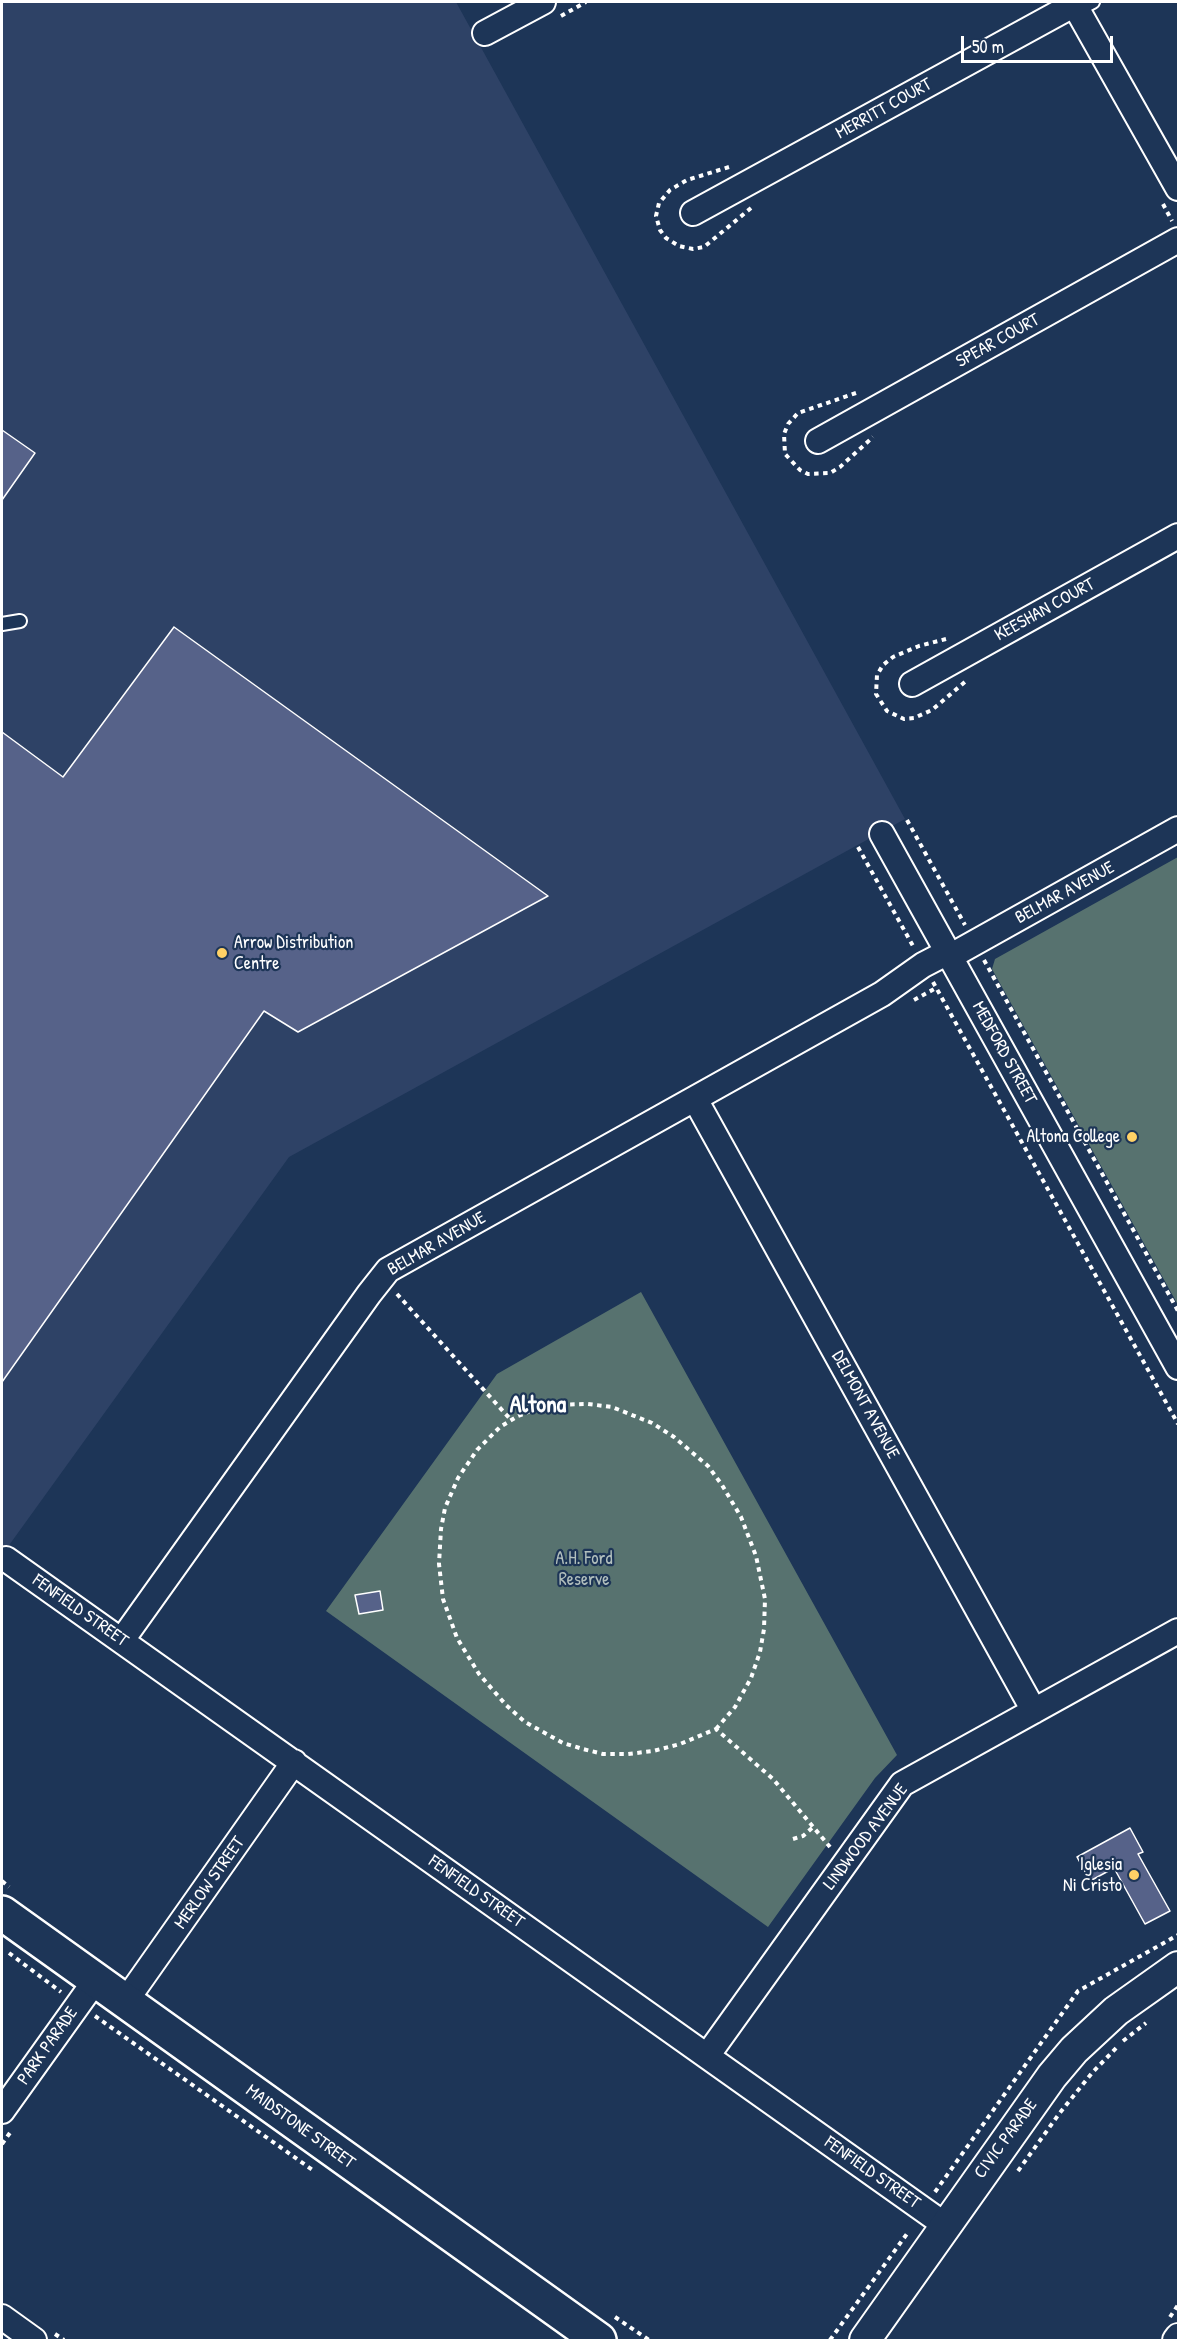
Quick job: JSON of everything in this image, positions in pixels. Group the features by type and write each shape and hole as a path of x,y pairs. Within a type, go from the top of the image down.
{"main road":[{"name":"MAIDSTONE STREET","path":"2,1914 599,2340"}],"street":[{"path":"485,33 543,2"},
{"path":"1080,4 1179,188"},
{"name":"MERRITT COURT","path":"693,213 1080,4"},
{"name":"SPEAR COURT","path":"818,441 1179,240"},
{"name":"KEESHAN COURT","path":"912,684 1179,536"},
{"name":"BELMAR AVENUE","path":"122,1640 388,1270 1179,830"},
{"name":"MEDFORD STREET","path":"882,834 1179,1367"},
{"name":"DELMONT AVENUE","path":"695,1099 1034,1711"},
{"name":"FENFIELD STREET","path":"6,1559 945,2225"},
{"name":"LINDWOOD AVENUE","path":"707,2056 902,1784 1179,1631"},
{"name":"MERLOW STREET","path":"125,2002 294,1762"},
{"name":"CIVIC PARADE","path":"865,2340 1036,2097 1074,2050 1116,2011 1179,1967"},
{"name":"PARK PARADE","path":"8,2118 95,1981"},
{"path":"2,2317 34,2340"},
{"path":"1175,2340 1179,2336"}],"lane":[{"path":"2,624 20,621"}],"path":[{"path":"907,820 1179,1311"},
{"path":"858,847 1179,1424"},
{"path":"401,1285 395,1293 511,1420"},
{"path":"588,1404 612,1407 652,1423 674,1437 708,1466 722,1485 741,1517 756,1556 765,1599 764,1629 760,1652 751,1678 735,1707 716,1729 680,1744 653,1751 603,1754 583,1749 563,1743 525,1722 506,1705 467,1657 457,1638 443,1599 439,1564 441,1528 445,1508 458,1478 486,1439 511,1420 546,1406 588,1404"},
{"path":"716,1729 773,1779 830,1848"},
{"path":"793,1839 803,1836 813,1827"},
{"path":"2,1948 61,1992"},
{"path":"87,2024 94,2015 318,2174"},
{"path":"1015,2175 1092,2073 1121,2042 1152,2017"},
{"path":"2,2144 8,2118"},
{"path":"830,2340 912,2226"}],"shaded area":[{"path":"2,2 456,2 905,819 289,1157 2,1555"}],"green space":[{"name":"Altona College","path":"1178,857 1178,1305 992,969 995,959"},
{"name":"A.H. Ford Reserve","path":"641,1292 897,1755 875,1778 768,1927 326,1611 497,1374"}],"building":[{"path":"2,430 35,453 2,500"},
{"name":"Arrow Distribution Centre","path":"174,627 548,896 298,1032 264,1011 2,1382 2,732 63,777"},
{"path":"380,1591 383,1610 359,1614 355,1595"},
{"name":"Iglesia Ni Cristo","path":"1130,1828 1143,1852 1138,1854 1170,1911 1145,1924 1114,1868 1090,1881 1077,1857"}],"place":[{"name":"Arrow Distribution Centre","path":"222,953"},
{"name":"Altona College","path":"1132,1137"},
{"name":"Iglesia Ni Cristo","path":"1134,1875"}],"district":[{"name":"Altona","path":"538,1406"}]}
